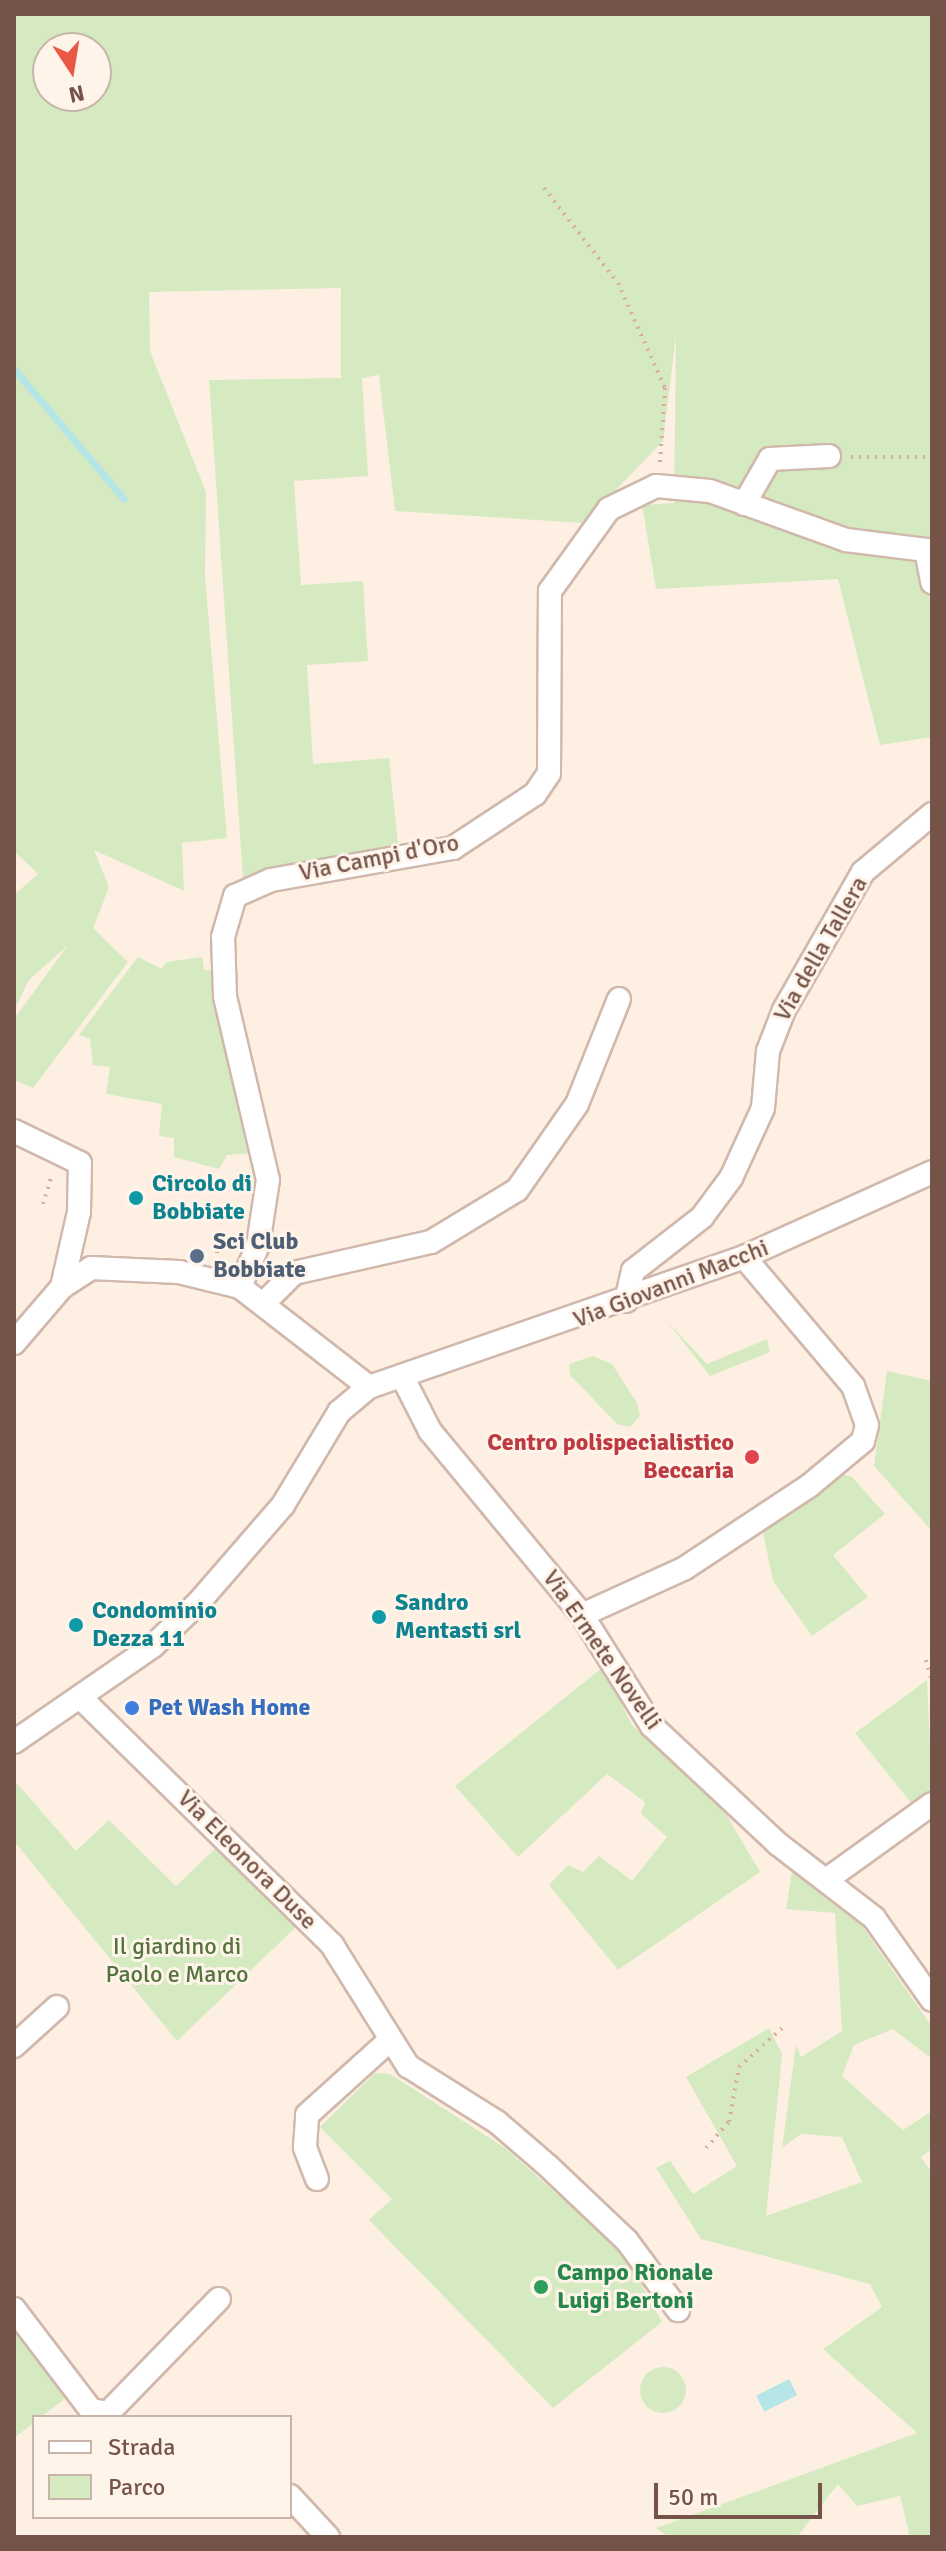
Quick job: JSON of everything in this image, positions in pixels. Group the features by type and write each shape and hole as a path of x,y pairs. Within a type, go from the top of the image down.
{"street":[{"path":"744,504 770,459 829,456"},
{"path":"666,486 744,504 846,540 926,550 932,582"},
{"name":"Via Campi d'Oro","path":"240,1287 253,1259 268,1180 225,996 223,937 235,896 271,880 453,848 535,794 549,773 550,591 609,509 666,486"},
{"name":"Via della Tallera","path":"626,1301 633,1271 702,1217 731,1178 763,1108 768,1051 784,1010 863,872 921,837 932,814"},
{"path":"253,1259 294,1273 431,1242 517,1190 577,1104 619,999"},
{"path":"14,1131 80,1163 83,1181 62,1287"},
{"name":"Via Giovanni Macchi","path":"369,1387 626,1301 744,1257 932,1172"},
{"path":"582,1615 685,1568 809,1486 863,1441 867,1425 853,1386 744,1257"},
{"path":"14,1343 62,1287 105,1268 179,1272 240,1287 369,1387 339,1412 243,1555 153,1646 82,1699 15,1741"},
{"path":"264,1303 294,1273"},
{"name":"Via Ermete Novelli","path":"402,1376 430,1431 582,1615 652,1726 778,1844 829,1878 874,1918 932,2000"},
{"name":"Via Eleonora Duse","path":"82,1699 332,1945 408,2066 497,2122 559,2177 627,2241 678,2310"},
{"path":"829,1878 932,1804"},
{"path":"14,2046 57,2007"},
{"path":"317,2179 305,2147 307,2115 390,2040"},
{"path":"14,2309 91,2410 108,2413 219,2299"},
{"path":"292,2498 328,2537"}],"path":[{"path":"544,188 618,283 665,388 668,423 666,486"},
{"path":"829,456 932,457"},
{"path":"43,1204 64,1155"},
{"path":"217,1253 219,1239 234,1242"},
{"path":"932,1655 926,1660 932,1681"},
{"path":"706,2148 729,2122 739,2067 782,2028"}],"green space":[{"path":"14,14 932,14 932,737 880,745 838,579 656,589 642,505 674,503 676,335 663,441 584,523 395,511 379,375 362,378 368,476 294,481 301,585 363,581 368,661 307,665 313,764 389,758 399,853 280,866 243,879 209,380 341,378 341,288 149,292 150,351 206,492 205,576 227,838 182,843 184,891 94,850 109,887 93,928 128,962 33,1088 14,1080 14,1019 68,945 29,980 14,1010 14,895 38,874 14,851"},
{"path":"138,957 162,969 166,962 202,957 204,970 214,970 255,1153 227,1155 219,1169 174,1157 174,1138 159,1136 162,1104 106,1094 110,1067 93,1065 90,1039 79,1035"},
{"path":"666,1320 707,1364 767,1339 770,1352 710,1376"},
{"path":"593,1356 612,1364 637,1403 640,1416 630,1427 617,1424 570,1375 569,1364"},
{"path":"887,1371 932,1381 932,1531 874,1466"},
{"path":"833,1473 851,1476 885,1514 833,1555 868,1597 812,1636 773,1581 763,1532"},
{"path":"603,1667 632,1725 726,1814 760,1872 618,1970 549,1885 568,1865 583,1872 599,1856 632,1881 667,1837 641,1814 645,1802 607,1774 518,1857 455,1786"},
{"path":"927,1680 932,1789 912,1804 855,1733"},
{"name":"Il giardino di Paolo e Marco","path":"14,1780 76,1851 109,1820 176,1886 219,1845 297,1926 177,2041 14,1841"},
{"path":"792,1872 862,1926 932,2027 932,2059 893,2029 854,2045 842,2076 903,2130 932,2111 932,2149 921,2157 932,2173 932,2537 910,2537 900,2496 857,2506 838,2484 797,2537 669,2537 656,2528 917,2433 823,2349 882,2307 870,2284 701,2239 656,2168 670,2161 693,2194 737,2166 686,2077 769,2028 782,2054 766,2216 862,2182 842,2137 801,2134 782,2148 796,2045 801,2057 842,2031 835,1913 786,1909"},
{"name":"Campo Rionale Luigi Bertoni","path":"375,2073 390,2074 505,2148 624,2253 662,2322 553,2408 369,2220 392,2199 320,2127"},
{"path":"14,2324 67,2397 44,2415 32,2415 32,2424 14,2438"},
{"path":"663,2367 679,2374 686,2390 679,2406 663,2413 647,2406 640,2390 647,2374"}],"water":[{"path":"789,2379 797,2395 764,2412 756,2396"}],"waterway":[{"path":"14,369 124,499"}],"place":[{"name":"Circolo di Bobbiate","path":"136,1198"},
{"name":"Sci Club Bobbiate","path":"197,1256"},
{"name":"Centro polispecialistico Beccaria","path":"752,1457"},
{"name":"Sandro Mentasti srl","path":"379,1617"},
{"name":"Condominio Dezza 11","path":"76,1625"},
{"name":"Pet Wash Home","path":"132,1708"},
{"name":"Campo Rionale Luigi Bertoni","path":"541,2287"}]}
